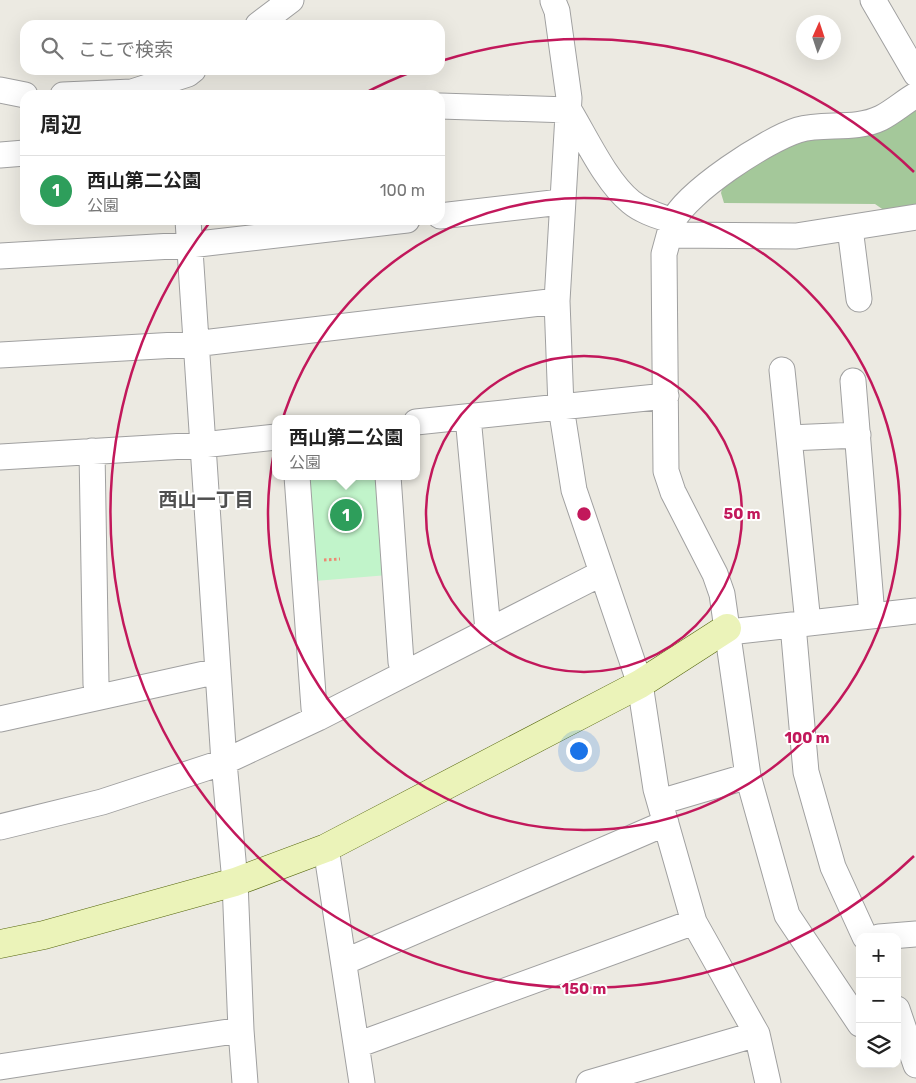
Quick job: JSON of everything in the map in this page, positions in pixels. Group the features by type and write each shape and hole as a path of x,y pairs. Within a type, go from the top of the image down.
{"street":[{"path":"265,20 292,0"},
{"path":"550,0 561,40 569,110 557,301 561,407 574,490 640,684 663,812 694,922 757,1034 768,1083"},
{"path":"872,0 916,74"},
{"path":"141,90 183,81"},
{"path":"0,90 20,94"},
{"path":"859,1023 787,915 748,776 722,594 715,574 668,481 664,254 671,228 679,210 739,161 762,146 799,130 858,125 882,118 916,94"},
{"path":"445,106 569,110"},
{"path":"569,110 615,183 630,201 671,228 796,236 916,217"},
{"path":"0,154 20,153"},
{"path":"445,215 562,202"},
{"path":"188,225 194,344 224,762 235,882 245,1083"},
{"path":"0,256 190,245 364,225"},
{"path":"850,228 859,299"},
{"path":"0,355 194,344 557,301"},
{"path":"782,370 789,438 801,624 806,772 833,867 863,933"},
{"path":"854,381 872,616"},
{"path":"420,422 666,396"},
{"path":"468,417 488,630"},
{"path":"789,438 858,435"},
{"path":"0,457 202,445 272,437"},
{"path":"92,452 96,684 99,697"},
{"path":"298,480 314,708 318,718"},
{"path":"388,480 401,662 406,672"},
{"path":"0,826 102,802 224,762 318,718 602,573"},
{"path":"0,944 44,935 235,882 326,848 640,684 727,628 738,631 916,612"},
{"path":"0,720 218,671"},
{"path":"344,962 663,812 748,776"},
{"path":"326,848 362,1083"},
{"path":"357,1044 694,922"},
{"path":"901,935 916,934"},
{"path":"901,1028 916,1065"},
{"path":"0,1068 241,1030"},
{"path":"589,1083 757,1034"}],"green space":[{"path":"916,100 916,208 888,213 875,204 724,203 721,193 730,157 860,115"},
{"path":"308,480 379,480 388,575 315,581"}],"place":[{"name":"西山第二公園","path":"346,515"}],"district":[{"name":"西山一丁目","path":"206,499"}]}
